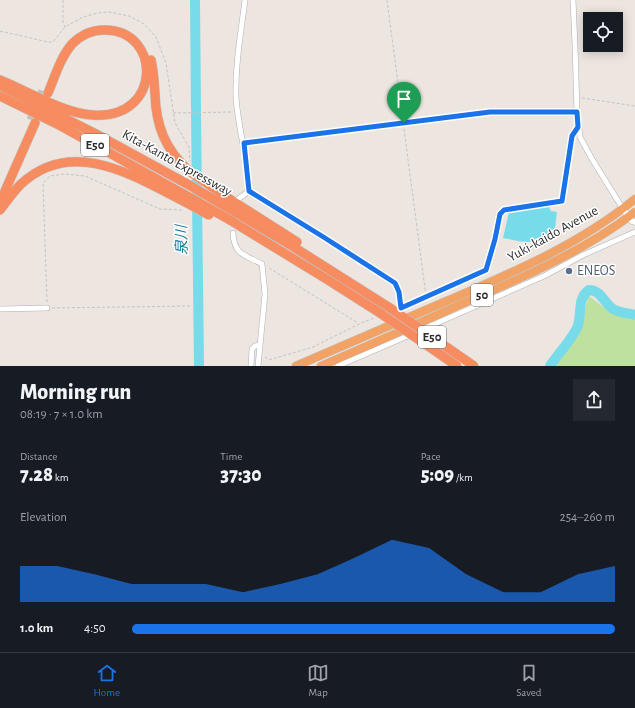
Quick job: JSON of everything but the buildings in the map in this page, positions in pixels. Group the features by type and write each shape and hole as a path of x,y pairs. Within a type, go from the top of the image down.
{"highway":[{"path":"0,80 67,109 87,115 110,115 118,113 130,106 140,95 144,90 147,78 144,56 136,43 124,34 109,30 95,31 79,38 69,48 45,92 60,52 67,42 77,33 89,27 104,24 119,26 132,32 146,47 151,61 157,116 163,138 177,160 189,171 232,203"},
{"name":"Kita-Kanto Expressway","path":"0,86 94,133 189,185 232,203 292,246 369,294 474,366"},
{"name":"Kita-Kanto Expressway","path":"0,96 59,125 231,226 294,259 380,313 457,366"},
{"path":"0,189 33,121 5,191 0,210"},
{"path":"0,210 20,185 38,171 59,164 78,161 96,163 122,171 189,201"},
{"name":"50","path":"623,209 635,199"},
{"name":"Yuki-kaido Avenue","path":"296,366 505,276 548,255 588,232 623,209"},
{"name":"Yuki-kaido Avenue","path":"321,366 509,284 551,263 633,217"}],"street":[{"path":"232,203 249,191 244,143 238,112 236,80 245,0"},
{"path":"572,0 577,112 580,137 623,209 633,217"},
{"path":"231,226 233,243 237,251 262,264 265,294 258,366"},
{"path":"338,366 544,276 582,255 635,232"},
{"path":"0,308 47,308"},
{"path":"251,366 252,349 255,346 260,345"}],"path":[{"path":"63,0 63,22 65,27"},
{"path":"387,0 426,296"},
{"path":"577,97 635,106"},
{"path":"173,113 238,112"},
{"path":"244,143 490,112 577,112"},
{"path":"249,191 395,283 399,292 401,308 486,270 495,239 500,214 504,210 562,201 572,136 578,127"},
{"path":"262,264 359,324 313,347 269,360 264,356"},
{"path":"47,308 191,306"}],"green space":[{"path":"589,296 611,313 635,320 635,366 556,366 583,323"}],"water":[{"path":"548,206 551,211 557,212 555,228 546,236 530,242 503,238 509,212"}],"waterway":[{"name":"泉川","path":"195,0 196,110"},
{"name":"泉川","path":"196,114 199,366"},
{"path":"550,366 570,340 576,329 579,320 581,301 585,293 589,290 597,292 613,309 635,315"}],"tunnel":[{"path":"31,120 43,91"}],"place":[{"name":"ENEOS","path":"569,271"}],"route":[{"path":"490,112 577,112 578,127 572,136 562,201 504,210 500,214 495,239 486,270 401,308 399,292 395,283 249,191 244,143 404,123 490,112"}]}
